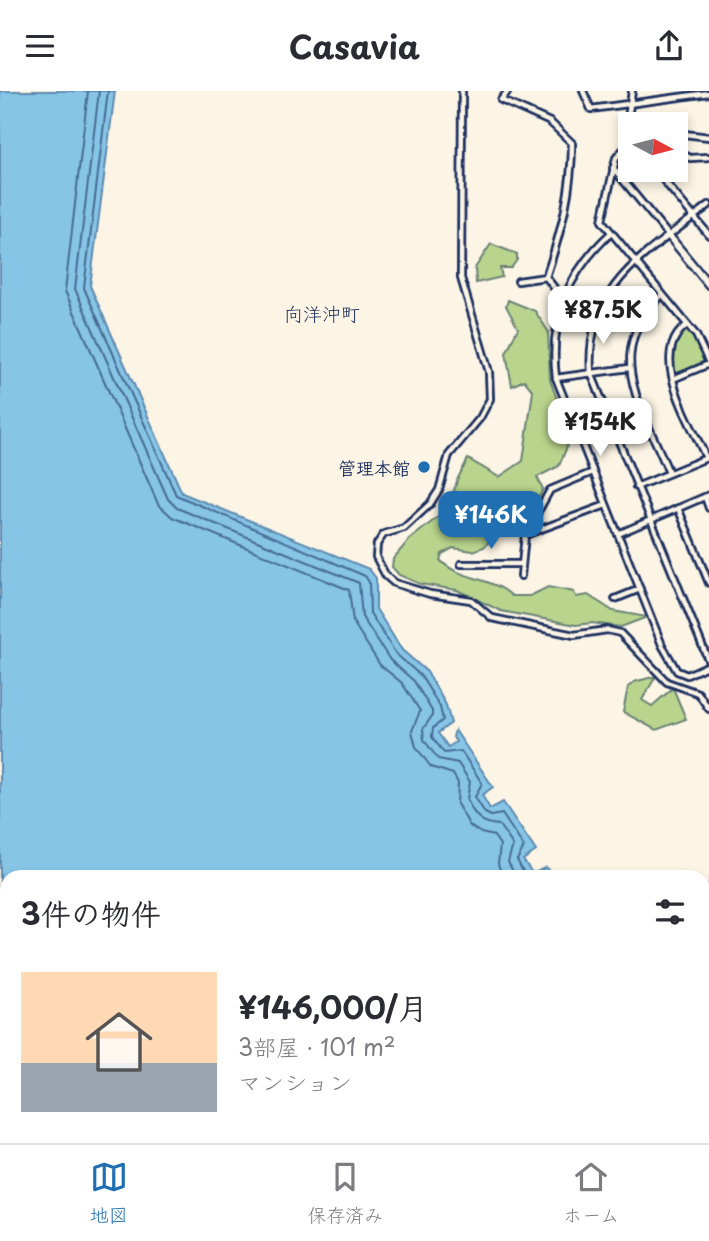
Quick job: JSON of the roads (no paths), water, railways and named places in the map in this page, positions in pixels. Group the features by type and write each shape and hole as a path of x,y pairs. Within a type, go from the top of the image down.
{"street":[{"path":"462,91 461,278 489,372 490,399 480,418 449,455 439,490 430,504 404,528 384,534 377,544 376,557 381,569 394,583 430,594 471,600 482,612 506,621 536,624 574,635 607,629 620,633 667,682 698,693 709,709"},
{"path":"508,91 501,100 550,122 572,143 572,183 562,229 546,277"},
{"path":"593,91 584,92 591,109 709,93"},
{"path":"629,112 632,91"},
{"path":"688,134 709,137"},
{"path":"618,156 612,167 602,221 696,335 709,364 673,379"},
{"path":"688,157 709,157"},
{"path":"612,167 709,285"},
{"path":"664,182 709,235"},
{"path":"611,233 578,269 562,298 554,340 555,378 662,645 677,671 687,675 709,663 591,373 591,336 597,314 606,296 636,263 709,205"},
{"path":"518,281 546,277"},
{"path":"546,277 562,298"},
{"path":"662,295 639,320 631,341 629,368 669,473"},
{"path":"636,487 707,458 673,379 669,351 675,335 687,325"},
{"path":"555,378 629,368"},
{"path":"521,576 525,535 551,490 593,472"},
{"path":"618,534 707,496 709,507"},
{"path":"525,535 606,505"},
{"path":"678,508 709,583"},
{"path":"461,564 522,564"},
{"path":"615,599 640,589"}],"water":[{"path":"0,91 115,91 90,286 182,493 369,569 376,578 376,609 402,650 427,672 446,705 451,723 438,733 448,747 456,742 453,737 455,730 493,787 482,795 490,809 503,802 536,851 523,860 530,870 0,870"}],"place":[{"name":"管理本館","path":"424,467"}],"district":[{"name":"向洋沖町","path":"322,313"}]}
